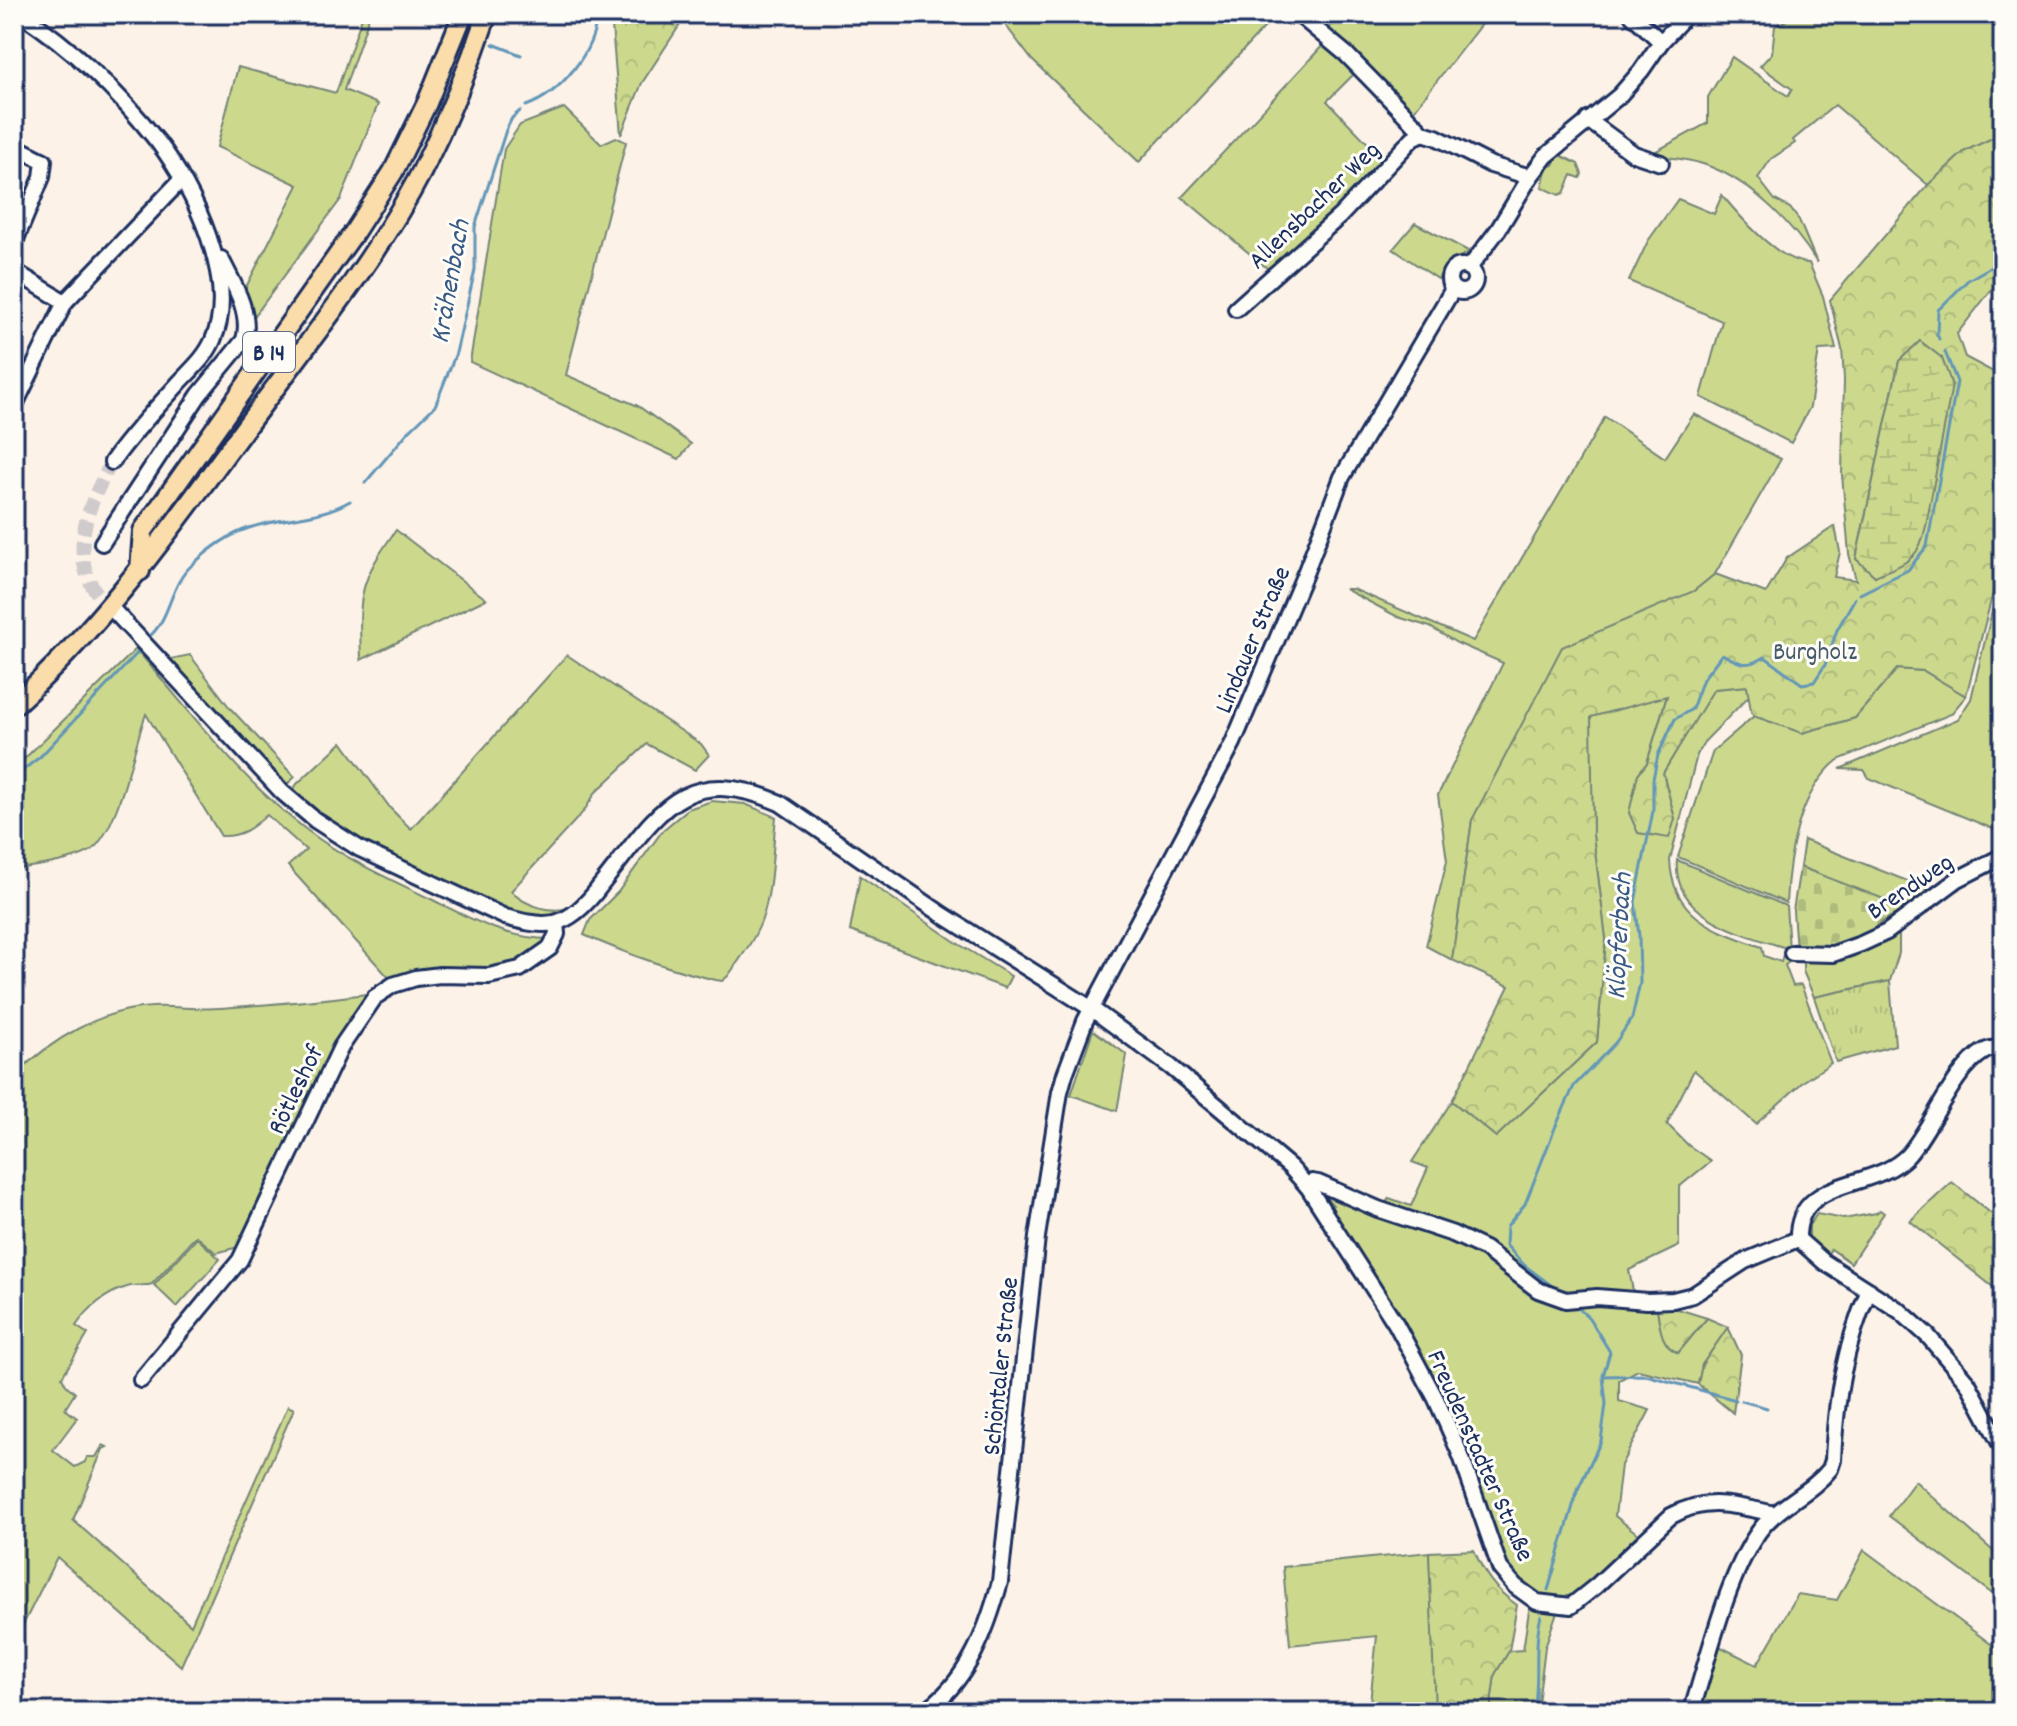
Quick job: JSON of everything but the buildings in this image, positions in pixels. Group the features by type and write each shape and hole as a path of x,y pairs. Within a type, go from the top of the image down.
{"main road":[{"path":"14,705 78,644 140,571 382,236 422,171 487,14"},
{"name":"B 14","path":"140,571 143,531 353,234 393,172 427,103 463,18"}],"street":[{"path":"21,14 78,57 157,141 205,226 244,309 246,332 239,349 206,386 102,543"},
{"path":"1298,14 1346,54 1423,133 1491,165 1530,177"},
{"path":"1631,14 1661,42"},
{"name":"Lindauer Straße","path":"1092,1009 1233,743 1301,585 1342,477 1453,289 1463,292 1472,287 1475,277 1469,268 1546,156 1619,96 1687,14"},
{"path":"1588,120 1634,154 1661,163"},
{"name":"Allensbacher Weg","path":"1236,309 1340,216 1413,138 1423,133"},
{"path":"14,146 44,161 42,177 14,244"},
{"path":"14,407 65,302 181,180"},
{"path":"112,462 130,436 197,363 217,331 221,299 216,258 205,226"},
{"path":"14,271 65,302"},
{"path":"114,611 282,792 315,820 360,849 505,917 525,923 556,923"},
{"name":"Freudenstadter Straße","path":"556,923 577,911 593,896 665,807 690,792 734,788 755,792 780,803 943,915 1092,1009 1171,1067 1290,1167 1307,1186 1403,1336 1436,1399 1461,1456 1500,1568 1515,1586 1537,1602 1571,1606 1671,1516 1695,1505 1712,1503 1775,1514"},
{"name":"Brendweg","path":"1792,953 1833,954 1887,932 1958,879 2003,856"},
{"name":"Rötleshof","path":"141,1380 240,1260 341,1047 375,997 393,985 416,978 489,976 520,969 550,948 557,934 556,923"},
{"name":"Schöntaler Straße","path":"923,1712 956,1681 973,1653 983,1636 1000,1582 1023,1355 1053,1134 1065,1074 1083,1024 1092,1009"},
{"path":"2003,1048 1987,1049 1971,1062 1908,1155 1890,1171 1820,1193 1809,1205 1797,1230 1798,1239 1824,1262 1900,1311 1928,1336 1968,1383 2003,1449"},
{"path":"1307,1186 1312,1182 1318,1183 1378,1209 1453,1234 1485,1249 1538,1290 1566,1300 1597,1297 1660,1301 1693,1295 1745,1261 1798,1239"},
{"path":"1693,1712 1736,1573 1747,1548 1775,1514 1830,1469 1839,1381 1869,1290"}],"green space":[{"path":"363,14 370,14 344,90 378,104 341,199 253,318 243,293 298,185 217,147 238,67 336,93"},
{"path":"611,14 687,14 642,83 621,135"},
{"path":"997,14 1277,14 1139,162 1032,60"},
{"path":"1335,14 1489,14 1411,114 1328,34"},
{"path":"1798,14 1819,14 1830,19 1861,14 2003,14 2003,133 1965,151 1928,185 1835,105 1793,140 1795,143 1771,159 1758,178 1775,200 1790,208 1799,220 1817,263 1785,221 1742,184 1704,164 1649,155 1708,123 1708,97 1732,57 1788,96 1792,89 1760,66 1772,53 1775,26"},
{"path":"1325,43 1357,71 1327,101 1387,163 1274,274 1182,197"},
{"path":"564,108 601,144 616,137 626,142 566,375 638,406 691,444 679,459 470,362 504,149 520,125"},
{"name":"Burgholz","path":"2003,133 2003,290 1995,285 1957,334 1965,357 2003,377 2003,546 1966,696 1924,671 1897,669 1855,718 1802,733 1754,716 1747,686 1714,689 1663,773 1675,819 1669,838 1638,833 1629,813 1638,774 1647,763 1667,696 1591,717 1593,835 1606,939 1597,1042 1496,1137 1452,1101 1509,986 1452,960 1472,820 1562,647 1694,591 1715,574 1766,593 1787,558 1835,526 1840,552 1834,577 1856,580 1849,554 1842,475 1842,349 1830,300 1928,185 1965,151","holes":["1920,341 1942,358 1875,576 1856,559 1899,361"]},
{"path":"1558,154 1578,164 1582,174 1580,178 1572,175 1564,193 1559,195 1542,187 1547,166 1553,165"},
{"path":"1722,195 1773,247 1797,261 1809,263 1823,296 1836,349 1819,350 1810,407 1791,443 1701,397 1722,321 1629,281 1648,241 1678,199 1714,214"},
{"path":"1415,223 1470,252 1447,263 1438,279 1393,249"},
{"path":"1920,341 1942,358 1952,385 1926,526 1919,547 1910,559 1875,576 1856,559 1899,361"},
{"path":"1694,414 1781,459 1715,574 1694,591 1472,820 1452,960 1426,946 1447,861 1438,795 1503,663 1457,643 1430,627 1398,617 1345,589 1353,589 1473,641 1605,417 1665,458"},
{"path":"396,530 486,599 361,660 363,591 374,564"},
{"path":"1994,603 2003,607 2003,833 1869,778 1864,770 1840,769 1958,719 1971,699"},
{"path":"136,649 238,768 322,841 368,868 475,920 519,936 552,939 517,968 391,980 288,866 306,850 267,815 246,831 221,836 146,714 111,823 93,849 67,860 14,870 14,769"},
{"path":"190,655 230,708 295,777 285,786 165,660"},
{"path":"567,655 701,744 709,755 695,770 647,744 596,792 584,811 511,891 540,908 557,910 574,907 552,919 516,917 338,832 291,793 342,742 391,809 411,829"},
{"path":"1897,669 1924,671 1966,696 1951,714 1838,760 1825,773 1805,806 1798,825 1789,865 1786,903 1678,857 1713,751 1754,716 1802,733 1855,718"},
{"path":"1747,686 1749,696 1705,741 1697,755 1670,860 1673,879 1679,895 1700,919 1728,935 1762,947 1764,956 1781,962 1783,955 1792,960 1785,965 1793,986 1801,985 1831,1063 1804,1081 1756,1124 1694,1070 1667,1124 1688,1145 1711,1161 1679,1187 1679,1246 1629,1270 1636,1307 1657,1308 1660,1327 1678,1353 1707,1318 1728,1327 1702,1365 1698,1384 1638,1370 1619,1380 1619,1401 1650,1410 1621,1465 1615,1516 1638,1534 1557,1612 1545,1647 1537,1712 1490,1712 1495,1674 1509,1651 1523,1650 1532,1591 1518,1582 1505,1566 1465,1454 1327,1209 1333,1205 1319,1190 1380,1213 1389,1198 1411,1206 1428,1168 1412,1162 1452,1101 1496,1137 1597,1042 1606,939 1593,835 1590,717 1667,695 1647,763 1638,774 1675,819 1663,773 1713,689"},
{"path":"712,801 745,804 776,817 765,909 754,936 728,976 722,981 681,971 584,935 590,920 618,892 663,830 688,809"},
{"path":"1804,840 1935,892 1899,918 1904,908 1800,867"},
{"path":"1677,860 1786,906 1789,949 1734,930 1699,910 1686,897 1679,880"},
{"path":"1800,867 1905,907 1899,918 1894,915 1876,926 1874,935 1833,951 1796,949 1793,911"},
{"path":"860,876 1011,976 1005,988 850,931"},
{"path":"1899,927 1899,953 1890,981 1814,997 1803,971 1803,961"},
{"path":"1890,981 1895,1045 1836,1062 1814,997"},
{"path":"372,993 246,1242 216,1253 196,1236 152,1284 130,1286 112,1293 92,1307 76,1326 88,1334 62,1377 75,1393 65,1409 77,1418 53,1450 75,1467 85,1462 87,1457 96,1457 103,1445 107,1447 103,1449 73,1520 191,1625 288,1406 294,1409 181,1666 57,1557 14,1643 14,1076 44,1050 78,1029 96,1020 134,1009 220,1008"},
{"path":"1093,1030 1127,1055 1117,1111 1071,1095"},
{"path":"1952,1182 2003,1223 2003,1295 1910,1221"},
{"path":"1880,1210 1884,1213 1851,1263 1831,1249 1827,1255 1809,1238 1809,1225 1817,1214 1844,1219"},
{"path":"197,1238 220,1259 177,1307 154,1285"},
{"path":"1657,1308 1678,1309 1707,1318 1678,1353 1664,1340"},
{"path":"1728,1327 1741,1355 1733,1413 1698,1384 1702,1365"},
{"path":"1915,1481 2003,1560 2003,1602 1889,1516"},
{"path":"1474,1550 1491,1581 1517,1605 1509,1651 1495,1674 1490,1712 1435,1712 1429,1552"},
{"path":"1864,1550 2003,1653 2003,1712 1697,1712 1715,1644 1757,1665 1798,1594 1837,1600"},
{"path":"1429,1552 1436,1706 1370,1703 1377,1636 1290,1645 1283,1567"}],"waterway":[{"name":"Krähenbach","path":"526,106 551,92 574,70 590,43 597,14"},
{"path":"493,44 521,55"},
{"name":"Krähenbach","path":"365,483 409,431 435,406 456,353 475,270 475,227 506,130 520,111"},
{"name":"Klöpferbach","path":"1939,339 1938,310 1968,280 2003,260"},
{"name":"Klöpferbach","path":"1860,594 1908,570 1927,546 1957,382 1945,352"},
{"name":"Krähenbach","path":"151,635 163,619 184,574 218,544 249,528 313,515 350,501"},
{"name":"Klöpferbach","path":"1560,1292 1524,1265 1506,1245 1507,1226 1525,1204 1574,1086 1616,1042 1632,1018 1640,983 1635,902 1653,811 1653,779 1658,755 1675,719 1692,709 1703,679 1722,654 1744,663 1753,663 1765,657 1802,684 1814,682 1825,665 1837,630 1855,598"},
{"name":"Krähenbach","path":"14,777 41,756 140,650"},
{"name":"Klöpferbach","path":"1548,1590 1578,1489 1601,1441 1606,1404 1603,1376 1610,1352 1589,1318 1575,1305"},
{"path":"1604,1376 1646,1375 1736,1400"},
{"path":"1742,1401 1767,1408"},
{"name":"Klöpferbach","path":"1534,1712 1541,1616"}],"tunnel":[{"path":"112,462 86,520 83,551 92,586 114,611"}]}
